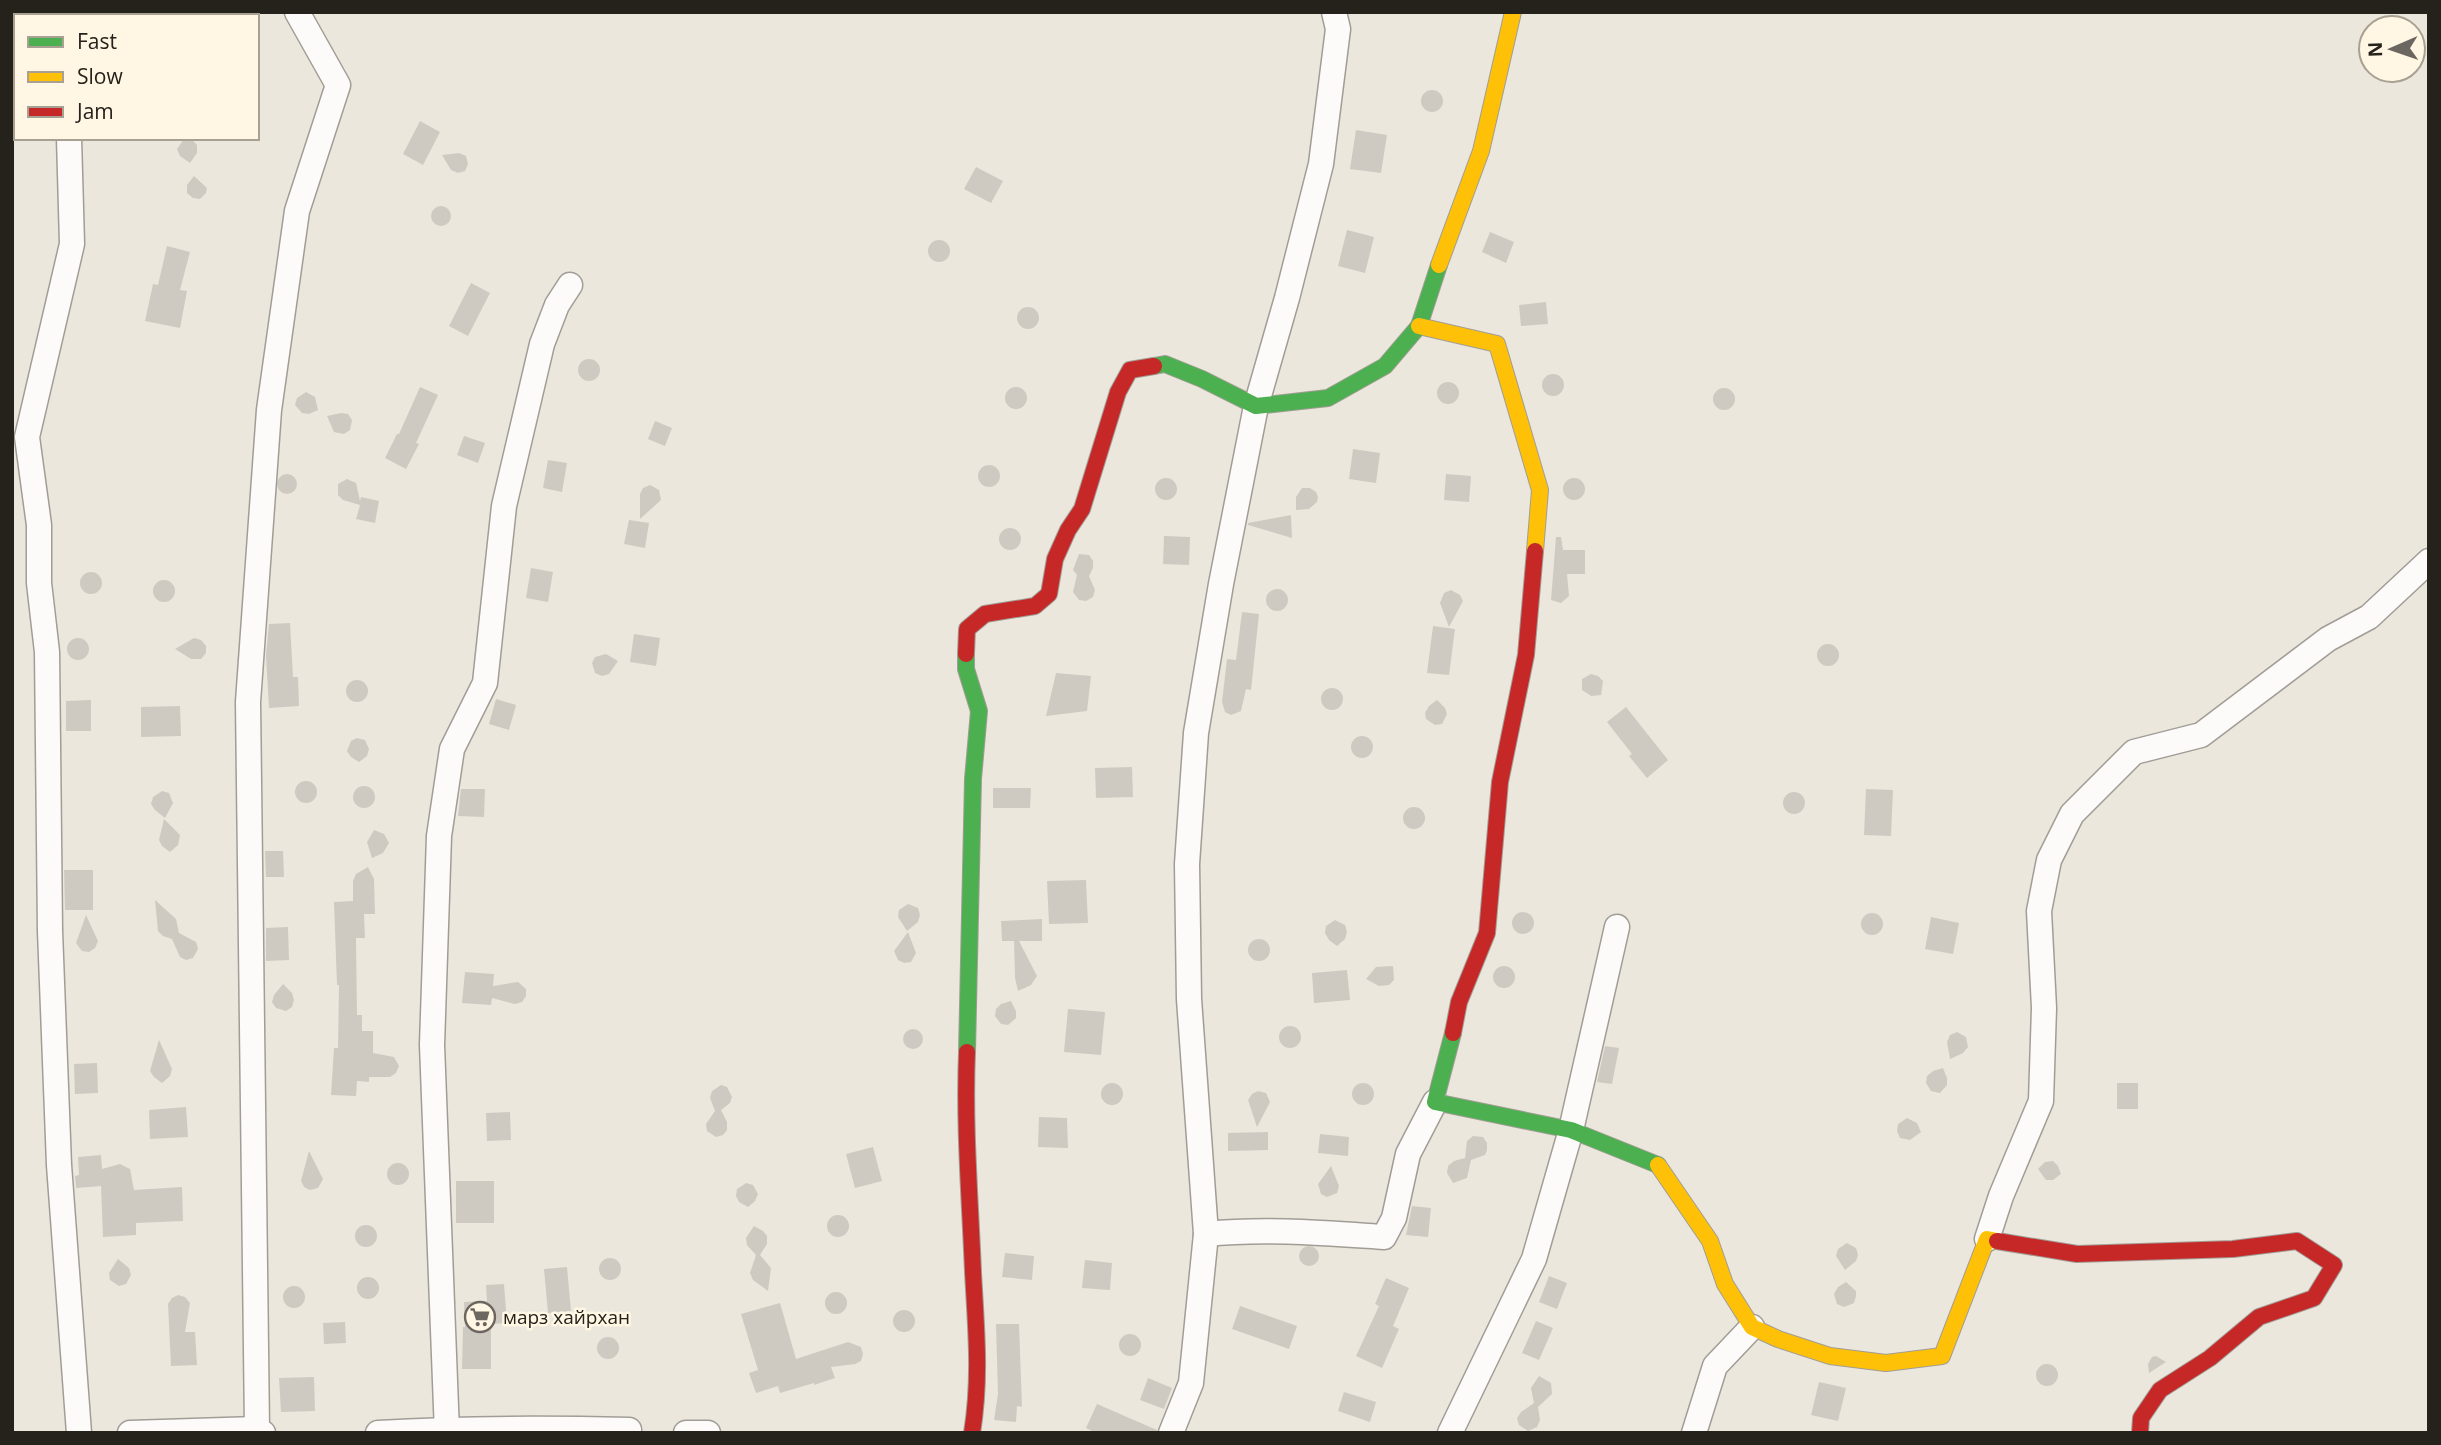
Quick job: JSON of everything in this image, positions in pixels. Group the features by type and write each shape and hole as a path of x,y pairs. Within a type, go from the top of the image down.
{"street":[{"path":"130,1433 260,1431 248,702 269,411 297,211 338,85 297,12"},
{"path":"1171,1433 1191,1382 1206,1234 1189,999 1186,864 1196,733 1221,584 1256,406 1321,164 1338,29 1334,12"},
{"path":"972,1433 978,1394 978,1356 966,1078 973,779 979,712 967,669 967,629 985,614 1035,606 1049,594 1055,559 1068,530 1082,509 1118,392 1130,370 1165,365 1202,379 1256,406 1328,398 1385,366 1419,326 1481,150 1513,12"},
{"path":"69,140 72,244 27,437 39,525 39,583 47,652 50,931 58,1138 79,1433"},
{"path":"447,1431 432,1045 439,836 452,750 485,683 504,506 542,344 558,305 570,285"},
{"path":"1206,1234 1257,1229 1384,1237 1394,1218 1408,1154 1435,1102 1459,1002 1487,933 1500,782 1526,655 1540,490 1497,344 1419,326"},
{"path":"1435,1102 1571,1130 1660,1166 1710,1241 1725,1284 1752,1327 1777,1339 1830,1356 1886,1363 1941,1356 2001,1196 2041,1101 2044,1008 2039,911 2049,860 2072,814 2134,752 2201,735 2328,639 2369,617 2429,561"},
{"path":"1450,1433 1534,1259 1571,1130 1617,927"},
{"path":"1987,1239 2077,1254 2233,1249 2297,1241 2334,1265 2314,1298 2259,1317 2210,1358 2160,1390 2141,1418 2140,1433"},
{"path":"1694,1433 1715,1366 1752,1327"},
{"path":"378,1433 553,1428 629,1430 629,1433"},
{"path":"686,1433 708,1433"}],"building":[{"path":"1432,90 1440,93 1443,101 1440,109 1432,112 1424,109 1421,101 1424,93"},
{"path":"420,121 440,132 423,165 403,154"},
{"path":"1356,130 1387,135 1381,173 1350,169"},
{"path":"183,140 192,140 197,145 197,153 190,163 180,156 177,149"},
{"path":"459,153 466,156 468,164 465,171 458,173 451,170 442,155"},
{"path":"976,167 1003,181 991,203 964,189"},
{"path":"194,176 207,188 200,199 187,193 187,185"},
{"path":"441,206 448,209 451,216 448,223 441,226 434,223 431,216 434,209"},
{"path":"1347,230 1374,237 1365,273 1338,266"},
{"path":"1490,232 1514,242 1506,263 1482,252"},
{"path":"939,240 947,243 950,251 947,259 939,262 931,259 928,251 931,243"},
{"path":"167,246 190,252 180,290 187,291 180,328 145,321 153,284 158,285"},
{"path":"471,283 490,293 468,336 449,326"},
{"path":"1546,302 1548,324 1521,326 1519,305"},
{"path":"1028,307 1036,310 1039,318 1036,326 1028,329 1020,326 1017,318 1020,310"},
{"path":"589,359 597,362 600,370 597,378 589,381 581,378 578,370 581,362"},
{"path":"1553,374 1561,377 1564,385 1561,393 1553,396 1545,393 1542,385 1545,377"},
{"path":"1448,382 1456,385 1459,393 1456,401 1448,404 1440,401 1437,393 1440,385"},
{"path":"420,387 438,395 406,469 385,458"},
{"path":"1016,387 1024,390 1027,398 1024,406 1016,409 1008,406 1005,398 1008,390"},
{"path":"1724,388 1732,391 1735,399 1732,407 1724,410 1716,407 1713,399 1716,391"},
{"path":"306,392 315,397 318,410 309,414 302,413 295,405 297,398"},
{"path":"348,414 352,420 350,430 344,434 334,432 327,416"},
{"path":"655,421 672,428 665,446 648,439"},
{"path":"464,436 485,443 478,463 457,455"},
{"path":"1353,449 1380,453 1376,483 1349,479"},
{"path":"548,460 567,463 562,492 543,488"},
{"path":"989,465 997,468 1000,476 997,484 989,487 981,484 978,476 981,468"},
{"path":"283,474 291,474 297,484 291,494 283,494 277,488 277,480"},
{"path":"1446,474 1471,476 1469,502 1444,500"},
{"path":"1166,478 1174,481 1177,489 1174,497 1166,500 1158,497 1155,489 1158,481"},
{"path":"1574,478 1582,481 1585,489 1582,497 1574,500 1566,497 1563,489 1566,481"},
{"path":"347,479 356,483 360,501 361,497 379,501 375,523 356,519 360,505 343,500 338,495 338,484"},
{"path":"650,485 659,490 661,500 640,519 640,494 643,488"},
{"path":"1302,488 1310,488 1316,492 1317,502 1309,509 1296,510 1296,497"},
{"path":"1291,515 1292,538 1248,525 1248,523"},
{"path":"629,520 649,523 645,548 624,544"},
{"path":"1010,528 1018,531 1021,539 1018,547 1010,550 1002,547 999,539 1002,531"},
{"path":"1164,536 1190,537 1189,565 1163,564"},
{"path":"1556,537 1561,537 1563,550 1585,550 1585,574 1567,574 1569,596 1561,603 1551,600"},
{"path":"1079,554 1089,555 1093,561 1089,576 1095,590 1093,597 1086,601 1079,600 1073,592 1077,575 1073,570"},
{"path":"531,568 553,572 548,602 526,598"},
{"path":"91,572 99,575 102,583 99,591 91,594 83,591 80,583 83,575"},
{"path":"164,580 172,583 175,591 172,599 164,602 156,599 153,591 156,583"},
{"path":"1277,589 1285,592 1288,600 1285,608 1277,611 1269,608 1266,600 1269,592"},
{"path":"1451,590 1460,595 1463,601 1449,627 1440,603 1444,593"},
{"path":"1242,612 1259,614 1251,690 1246,689 1241,711 1231,715 1225,712 1222,702 1227,659 1236,660"},
{"path":"290,623 293,677 298,677 299,706 269,708 266,655 269,624"},
{"path":"1433,626 1455,629 1449,675 1427,673"},
{"path":"634,634 660,638 656,666 630,662"},
{"path":"78,638 86,641 89,649 86,657 78,660 70,657 67,649 70,641"},
{"path":"194,638 201,640 206,646 206,653 201,659 191,659 175,649"},
{"path":"1828,644 1836,647 1839,655 1836,663 1828,666 1820,663 1817,655 1820,647"},
{"path":"606,654 618,661 609,674 602,676 595,673 592,663 595,657"},
{"path":"1056,673 1091,676 1087,711 1046,716"},
{"path":"1591,674 1603,681 1601,695 1591,696 1582,690 1582,679"},
{"path":"357,680 365,683 368,691 365,699 357,702 349,699 346,691 349,683"},
{"path":"1332,688 1340,691 1343,699 1340,707 1332,710 1324,707 1321,699 1324,691"},
{"path":"496,699 516,705 509,730 489,724"},
{"path":"91,700 91,731 66,731 66,701"},
{"path":"1437,700 1447,714 1442,724 1435,725 1426,719 1425,713"},
{"path":"180,706 181,736 141,737 141,707"},
{"path":"1626,707 1668,760 1647,778 1607,722"},
{"path":"1362,736 1370,739 1373,747 1370,755 1362,758 1354,755 1351,747 1354,739"},
{"path":"357,738 365,740 369,749 367,756 359,762 347,751 351,741"},
{"path":"1132,767 1133,797 1096,798 1095,768"},
{"path":"306,781 314,784 317,792 314,800 306,803 298,800 295,792 298,784"},
{"path":"364,786 372,789 375,797 372,805 364,808 356,805 353,797 356,789"},
{"path":"993,788 1031,788 1030,808 993,808"},
{"path":"461,789 485,789 484,817 458,816"},
{"path":"1866,789 1893,790 1891,836 1864,835"},
{"path":"162,791 169,793 173,803 165,818 151,804 153,797"},
{"path":"1794,792 1802,795 1805,803 1802,811 1794,814 1786,811 1783,803 1786,795"},
{"path":"1414,807 1422,810 1425,818 1422,826 1414,829 1406,826 1403,818 1406,810"},
{"path":"164,819 180,835 178,845 170,852 159,840"},
{"path":"374,830 384,834 389,843 383,853 372,858 367,842"},
{"path":"265,851 283,851 284,877 266,877"},
{"path":"368,867 374,879 375,914 364,914 365,938 356,938 357,1015 362,1015 362,1031 373,1031 373,1053 394,1057 399,1066 396,1073 390,1077 369,1077 369,1082 357,1081 356,1096 331,1095 334,1048 338,1048 339,985 334,902 353,901 353,881 356,874"},
{"path":"64,870 93,870 93,910 65,910"},
{"path":"1086,880 1088,923 1049,924 1047,881"},
{"path":"155,900 176,919 179,933 196,942 198,949 193,958 186,960 180,957 172,939 158,931"},
{"path":"908,904 918,908 920,915 918,922 907,931 898,917 899,910"},
{"path":"1523,912 1531,915 1534,923 1531,931 1523,934 1515,931 1512,923 1515,915"},
{"path":"1872,913 1880,916 1883,924 1880,932 1872,935 1864,932 1861,924 1864,916"},
{"path":"86,915 98,941 95,948 89,952 82,951 76,943"},
{"path":"1931,917 1959,923 1953,954 1925,949"},
{"path":"1042,919 1042,941 1019,941 1037,976 1031,985 1018,991 1014,941 1002,941 1001,921"},
{"path":"1335,920 1345,925 1347,932 1345,939 1337,946 1325,933 1326,926"},
{"path":"288,927 289,960 266,961 266,928"},
{"path":"908,932 916,953 911,962 904,963 898,960 894,951"},
{"path":"1259,939 1267,942 1270,950 1267,958 1259,961 1251,958 1248,950 1251,942"},
{"path":"1393,966 1394,980 1389,985 1379,986 1366,979 1376,967"},
{"path":"1504,966 1512,969 1515,977 1512,985 1504,988 1496,985 1493,977 1496,969"},
{"path":"1347,970 1350,1000 1314,1003 1312,973"},
{"path":"465,972 494,974 493,986 518,982 526,989 526,996 522,1002 515,1004 492,998 491,1005 462,1003"},
{"path":"283,984 292,993 294,1000 292,1007 286,1011 276,1008 272,1002"},
{"path":"1011,1001 1016,1018 1008,1025 1001,1024 995,1016 996,1009"},
{"path":"1068,1009 1105,1012 1101,1055 1064,1052"},
{"path":"1290,1026 1298,1029 1301,1037 1298,1045 1290,1048 1282,1045 1279,1037 1282,1029"},
{"path":"913,1029 920,1032 923,1039 920,1046 913,1049 906,1046 903,1039 906,1032"},
{"path":"1957,1032 1966,1037 1968,1047 1963,1053 1950,1059 1947,1042 1950,1035"},
{"path":"159,1040 172,1069 170,1076 162,1083 150,1071"},
{"path":"1605,1046 1619,1048 1612,1084 1597,1082"},
{"path":"97,1063 98,1093 75,1094 74,1064"},
{"path":"1943,1068 1947,1085 1940,1093 1931,1091 1926,1083 1927,1076"},
{"path":"1112,1083 1120,1086 1123,1094 1120,1102 1112,1105 1104,1102 1101,1094 1104,1086"},
{"path":"1363,1083 1371,1086 1374,1094 1371,1102 1363,1105 1355,1102 1352,1094 1355,1086"},
{"path":"2117,1083 2138,1083 2138,1109 2117,1109"},
{"path":"721,1085 727,1087 732,1097 730,1103 721,1110 727,1122 727,1130 716,1137 707,1131 706,1124 715,1111 710,1098 712,1091"},
{"path":"1258,1091 1266,1093 1270,1102 1257,1127 1248,1100"},
{"path":"186,1107 188,1137 150,1139 149,1110"},
{"path":"510,1112 511,1140 487,1141 486,1113"},
{"path":"1039,1117 1067,1118 1068,1148 1038,1147"},
{"path":"1907,1118 1917,1123 1921,1132 1910,1140 1900,1138 1897,1131 1898,1124"},
{"path":"1268,1132 1268,1150 1228,1151 1228,1133"},
{"path":"1320,1134 1349,1137 1348,1156 1318,1153"},
{"path":"1473,1136 1483,1137 1487,1143 1485,1155 1471,1160 1467,1178 1453,1183 1447,1173 1448,1166 1465,1158 1467,1141"},
{"path":"873,1147 882,1181 855,1188 846,1154"},
{"path":"309,1151 323,1179 318,1188 310,1190 304,1187 301,1181"},
{"path":"101,1155 102,1169 120,1164 130,1169 134,1190 182,1187 183,1221 136,1223 136,1235 103,1237 101,1186 76,1188 75,1176 79,1175 78,1157"},
{"path":"2053,1161 2061,1174 2053,1180 2046,1180 2038,1169 2045,1162"},
{"path":"398,1163 406,1166 409,1174 406,1182 398,1185 390,1182 387,1174 390,1166"},
{"path":"1331,1166 1339,1186 1337,1193 1327,1197 1321,1194 1318,1184"},
{"path":"456,1181 494,1181 494,1223 456,1223"},
{"path":"746,1183 753,1185 758,1194 748,1207 739,1202 736,1196 737,1189"},
{"path":"1412,1206 1431,1208 1428,1237 1406,1235"},
{"path":"838,1215 846,1218 849,1226 846,1234 838,1237 830,1234 827,1226 830,1218"},
{"path":"366,1225 374,1228 377,1236 374,1244 366,1247 358,1244 355,1236 358,1228"},
{"path":"754,1226 767,1236 767,1244 760,1255 771,1268 768,1291 753,1280 750,1273 756,1255 747,1245 746,1238"},
{"path":"1847,1243 1856,1248 1858,1255 1856,1261 1845,1270 1836,1256 1838,1249"},
{"path":"1305,1246 1313,1246 1319,1256 1313,1266 1305,1266 1299,1260 1299,1252"},
{"path":"1005,1253 1034,1256 1032,1280 1002,1277"},
{"path":"610,1258 618,1261 621,1269 618,1277 610,1280 602,1277 599,1269 602,1261"},
{"path":"118,1259 129,1268 131,1275 126,1284 119,1286 110,1280 109,1273"},
{"path":"1085,1260 1112,1263 1110,1290 1082,1288"},
{"path":"567,1267 571,1311 548,1313 544,1269"},
{"path":"1549,1276 1567,1283 1557,1309 1539,1302"},
{"path":"368,1277 376,1280 379,1288 376,1296 368,1299 360,1296 357,1288 360,1280"},
{"path":"1386,1278 1409,1288 1393,1326 1399,1329 1382,1368 1356,1356 1379,1306 1375,1304"},
{"path":"1846,1282 1856,1291 1856,1296 1854,1303 1844,1307 1837,1304 1834,1294 1838,1287"},
{"path":"504,1284 507,1323 491,1324 491,1369 462,1369 464,1302 487,1301 486,1285"},
{"path":"294,1286 302,1289 305,1297 302,1305 294,1308 286,1305 283,1297 286,1289"},
{"path":"836,1292 844,1295 847,1303 844,1311 836,1314 828,1311 825,1303 828,1295"},
{"path":"178,1295 185,1297 190,1303 185,1332 195,1332 197,1365 171,1366 168,1304"},
{"path":"780,1303 796,1359 848,1342 861,1347 861,1361 831,1367 835,1378 814,1385 780,1393 778,1386 756,1393 749,1373 758,1370 741,1314"},
{"path":"1240,1306 1297,1326 1289,1349 1232,1329"},
{"path":"904,1310 912,1313 915,1321 912,1329 904,1332 896,1329 893,1321 896,1313"},
{"path":"1536,1321 1553,1328 1539,1360 1522,1353"},
{"path":"345,1322 346,1343 324,1344 323,1323"},
{"path":"996,1324 1019,1324 1022,1407 1017,1406 1016,1422 994,1420 998,1394"},
{"path":"1130,1334 1138,1337 1141,1345 1138,1353 1130,1356 1122,1353 1119,1345 1122,1337"},
{"path":"608,1337 616,1340 619,1348 616,1356 608,1359 600,1356 597,1348 600,1340"},
{"path":"2156,1356 2166,1362 2149,1373 2148,1364 2152,1357"},
{"path":"2047,1364 2055,1367 2058,1375 2055,1383 2047,1386 2039,1383 2036,1375 2039,1367"},
{"path":"1539,1376 1551,1383 1552,1394 1538,1407 1540,1420 1537,1427 1528,1431 1519,1425 1517,1418 1534,1403 1531,1388"},
{"path":"314,1377 315,1411 281,1412 279,1378"},
{"path":"1148,1378 1172,1388 1164,1409 1140,1400"},
{"path":"1819,1382 1846,1388 1838,1421 1811,1415"},
{"path":"1344,1392 1376,1402 1370,1422 1338,1411"},
{"path":"1097,1404 1157,1430 1156,1433 1096,1433 1086,1428"}],"traffic: fast":[{"path":"1154,366 1165,364 1256,406 1328,398 1385,366 1419,326 1439,265"},
{"path":"966,654 966,669 979,711 973,779 967,1052"},
{"path":"1453,1033 1435,1102 1571,1130 1658,1165"}],"traffic: slow":[{"path":"1439,265 1481,151 1513,12"},
{"path":"1419,326 1497,344 1540,490 1535,551"},
{"path":"1658,1165 1710,1241 1725,1284 1752,1327 1778,1339 1830,1356 1886,1363 1942,1356 1987,1239 1997,1241"}],"traffic: jam":[{"path":"966,654 967,629 985,614 1035,606 1049,594 1055,559 1068,530 1082,509 1118,392 1130,370 1154,366"},
{"path":"1453,1033 1459,1002 1487,933 1500,782 1526,655 1535,551"},
{"path":"967,1052 967,1134 977,1352 972,1433"},
{"path":"1997,1241 2077,1254 2233,1249 2297,1241 2334,1265 2314,1298 2259,1317 2210,1358 2160,1390 2141,1418 2140,1433"}],"place":[{"name":"марз хайрхан","path":"480,1317"}]}
